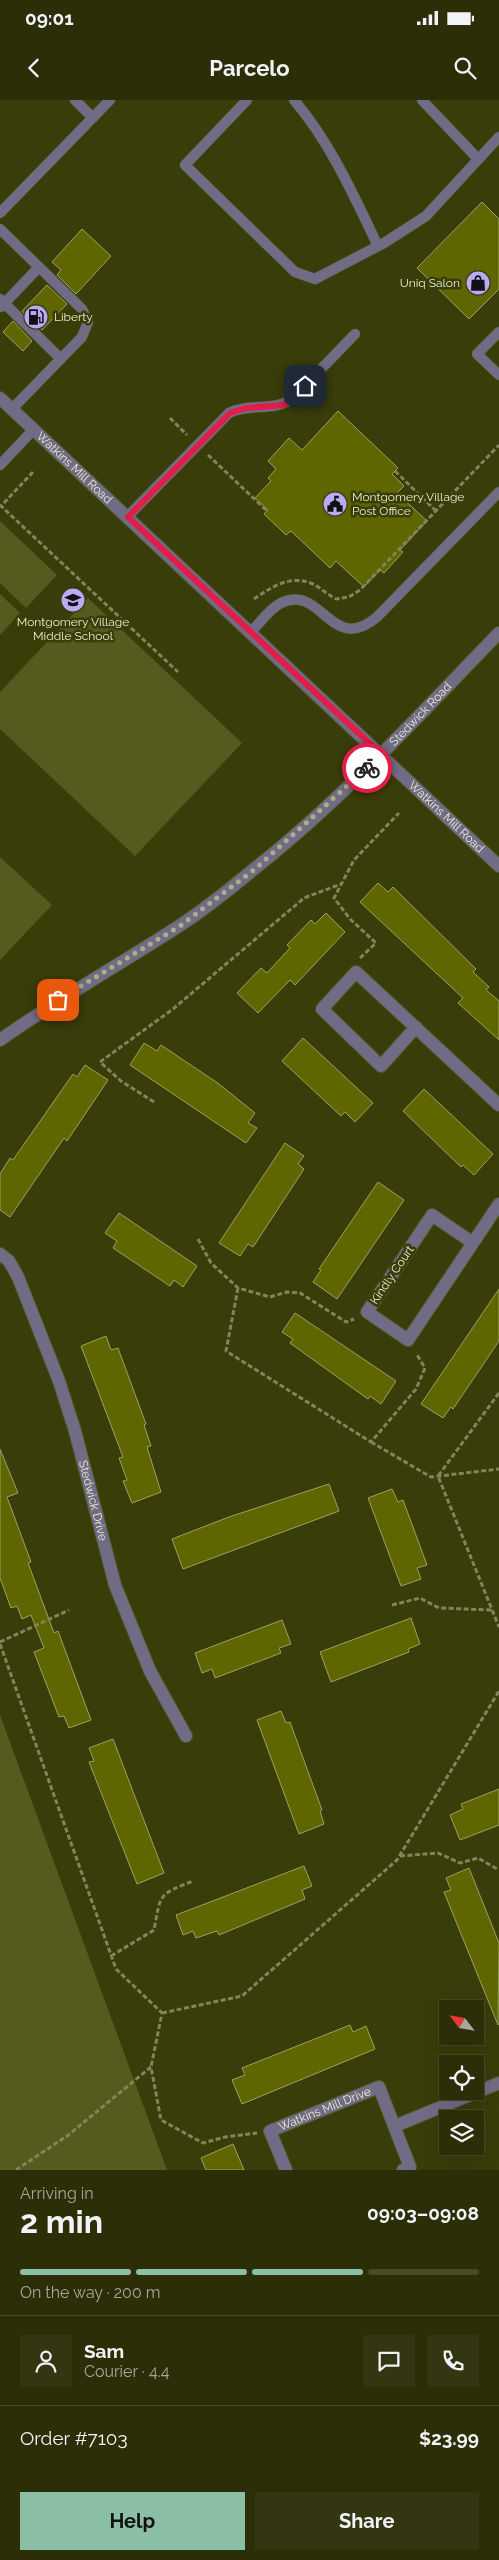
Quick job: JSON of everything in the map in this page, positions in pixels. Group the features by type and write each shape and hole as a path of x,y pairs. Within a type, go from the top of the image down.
{"street":[{"name":"Watkins Mill Road","path":"0,398 499,866"},
{"name":"Stedwick Road","path":"0,1040 42,1010 180,926 255,869 310,822 381,754 499,633"},
{"path":"416,1027 381,1066 322,1008 356,972 416,1027 499,1105"},
{"path":"408,1340 499,1204"},
{"name":"Kindly Court","path":"408,1340 367,1312 432,1215 473,1242"},
{"name":"Stedwick Drive","path":"3,1258 30,1304 59,1381 75,1430 115,1585 150,1670 186,1736"},
{"path":"395,2126 499,2083"},
{"name":"Watkins Mill Drive","path":"286,2170 270,2131 379,2088 410,2167 403,2170"}],"lane":[{"path":"75,100 93,118"},
{"path":"0,213 110,100"},
{"path":"248,100 185,165 295,272 315,279 378,246 426,216 499,137"},
{"path":"294,100 304,112 347,182 378,246"},
{"path":"422,100 478,159"},
{"path":"0,229 82,309 87,318 84,334 12,409"},
{"path":"39,267 1,304 61,359"},
{"path":"499,332 477,354 499,375"},
{"path":"128,517 225,417 235,411 278,407 289,402 355,334"},
{"path":"0,465 34,430"},
{"path":"251,632 275,607 292,599 310,604 336,625 348,630 365,625 388,605 499,492"}],"path":[{"path":"170,418 267,511"},
{"path":"254,599 285,581 299,580 312,584 336,599 349,597 360,590 499,445"},
{"path":"394,471 436,511"},
{"path":"33,472 1,506 178,672"},
{"path":"356,972 350,968 376,943 350,920 334,898 354,860 399,813"},
{"path":"154,1102 121,1081 100,1062 172,1009 304,898 341,884"},
{"path":"198,1239 211,1263 238,1288 270,1297 287,1292 300,1293 346,1322 367,1312"},
{"path":"238,1288 226,1351 371,1442 432,1477 499,1468"},
{"path":"371,1442 416,1389 425,1368 408,1340"},
{"path":"438,1476 499,1393"},
{"path":"438,1476 499,1627"},
{"path":"392,1605 420,1598 439,1608 492,1610"},
{"path":"69,1610 0,1643 116,1969 162,2013"},
{"path":"162,2013 242,1996 400,1856 499,1691"},
{"path":"400,1856 438,1853 460,1863 478,1858 499,1870"},
{"path":"111,1956 154,1930 159,1900 164,1894 193,1881"},
{"path":"162,2013 151,2067 161,2120 203,2144 225,2137 270,2131"},
{"path":"16,2170 67,2136 151,2067"}],"green space":[{"path":"0,521 57,575 26,608 0,583"},
{"path":"0,594 20,613 0,635"},
{"path":"88,598 242,743 135,856 0,729 0,692"},
{"path":"0,857 52,905 0,960"},
{"path":"0,1715 167,2170 0,2170"}],"building":[{"path":"482,202 499,219 499,289 469,319 417,268"},
{"path":"82,229 111,256 76,294 57,275 61,270 52,262"},
{"path":"47,285 67,304 42,330 22,311"},
{"path":"13,321 32,341 23,351 3,332"},
{"name":"Montgomery Village Post Office","path":"338,411 398,468 392,474 404,486 397,493 427,521 400,550 403,552 384,573 380,570 364,587 336,561 330,568 291,531 286,535 264,514 268,510 255,498 271,481 268,478 276,469 268,461 289,438 302,450"},
{"path":"378,883 388,892 393,887 476,969 473,972 489,987 486,990 499,1001 499,1040 458,1003 463,998 360,902"},
{"path":"326,913 345,932 295,985 290,980 258,1013 237,993 261,968 267,973 290,948 287,945 311,920 315,924"},
{"path":"303,1038 373,1103 355,1122 345,1112 341,1116 282,1061"},
{"path":"144,1043 157,1051 161,1045 219,1084 255,1113 248,1123 257,1128 246,1143 130,1065"},
{"path":"85,1065 108,1080 67,1141 64,1138 10,1217 0,1210 0,1174 10,1158 13,1160 73,1074 77,1077"},
{"path":"424,1089 493,1154 474,1175 463,1165 461,1167 403,1111"},
{"path":"285,1143 304,1156 298,1164 304,1169 253,1247 248,1244 240,1256 219,1243"},
{"path":"378,1182 404,1200 337,1299 313,1282 321,1270 319,1269"},
{"path":"119,1213 197,1266 183,1287 174,1280 170,1286 113,1248 117,1241 105,1233"},
{"path":"499,1289 499,1341 453,1409 451,1407 443,1418 421,1404"},
{"path":"295,1313 396,1381 381,1404 370,1396 368,1399 290,1343 293,1339 282,1332"},
{"path":"106,1336 111,1350 118,1348 146,1424 144,1425 151,1446 147,1447 161,1492 132,1503 123,1481 127,1480 119,1458 123,1457 81,1346"},
{"path":"0,1449 18,1493 7,1497 31,1562 28,1563 54,1633 58,1631 91,1720 69,1728 64,1716 59,1717 34,1652 44,1648 31,1615 22,1619 17,1606 11,1608 0,1578"},
{"path":"329,1484 339,1511 183,1569 172,1539 229,1517"},
{"path":"392,1489 398,1502 403,1500 427,1565 417,1568 421,1579 401,1586 368,1498"},
{"path":"411,1618 420,1644 408,1649 409,1652 331,1682 320,1652"},
{"path":"282,1620 291,1644 279,1648 281,1653 215,1678 212,1669 202,1673 195,1653"},
{"path":"281,1711 286,1723 290,1722 322,1810 320,1811 324,1824 299,1834 257,1720"},
{"path":"113,1739 164,1873 137,1884 89,1762 94,1761 89,1748"},
{"path":"499,1789 499,1825 460,1840 450,1815 463,1809 461,1804"},
{"path":"304,1866 312,1886 302,1890 305,1899 219,1935 217,1931 196,1938 193,1931 183,1935 176,1915"},
{"path":"469,1868 499,1943 498,2025 444,1892 451,1890 446,1878"},
{"path":"350,2025 353,2032 366,2026 375,2049 242,2104 232,2080 245,2075 242,2068"},
{"path":"233,2144 244,2170 206,2170 201,2158"}],"way so far":[{"path":"58,1000 180,926 255,869 310,822 367,768"}],"place":[{"name":"Uniq Salon","path":"478,283"},
{"name":"Liberty","path":"36,317"},
{"name":"Montgomery Village Post Office","path":"335,504"},
{"name":"Montgomery Village Middle School","path":"73,600"}],"route":[{"path":"305,386 284,405 278,407 246,408 230,413 128,517 381,754 367,768"}]}
